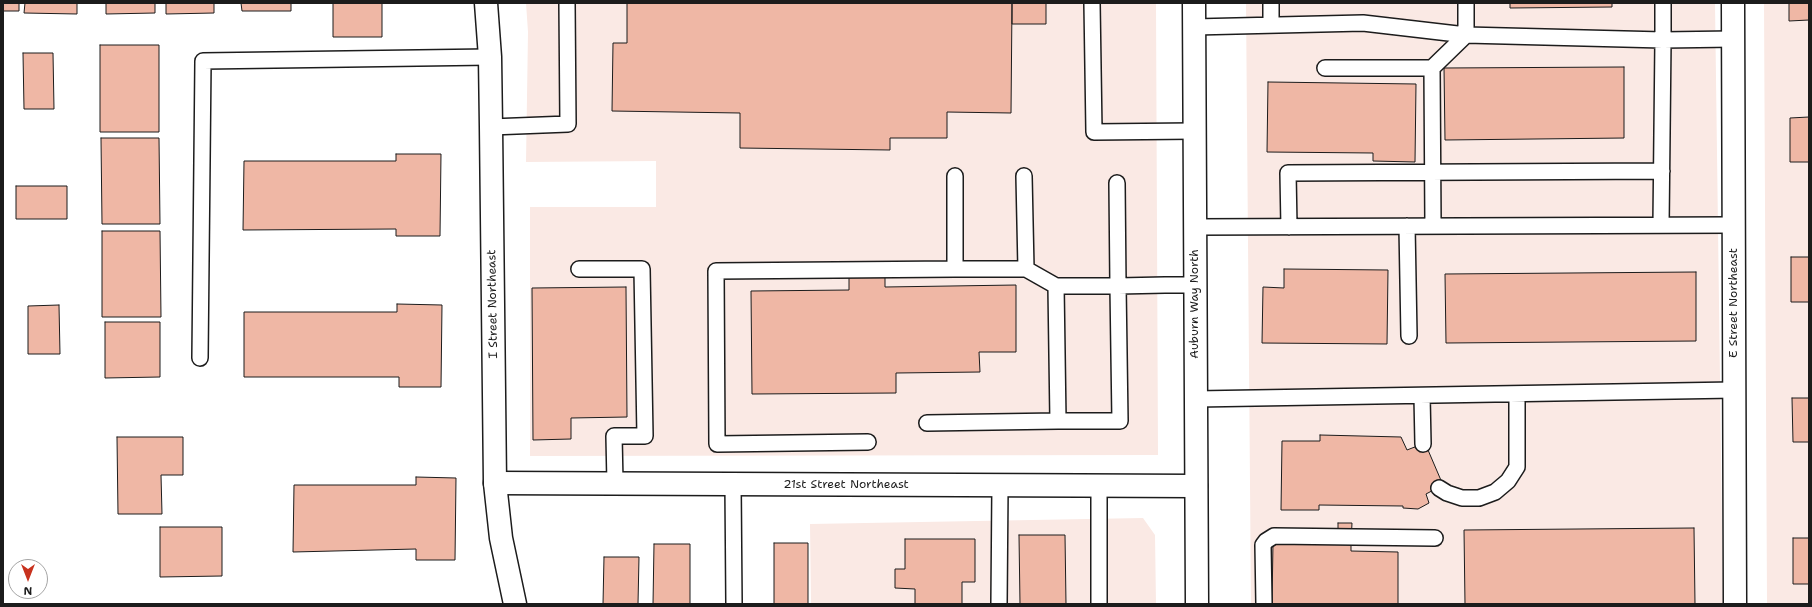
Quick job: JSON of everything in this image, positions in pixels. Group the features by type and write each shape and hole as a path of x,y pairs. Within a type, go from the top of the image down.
{"street":[{"name":"I Street Northeast","path":"486,3 490,57 495,483 501,538 514,604"},
{"name":"Auburn Way North","path":"1194,3 1197,604"},
{"name":"E Street Northeast","path":"1733,3 1735,604"},
{"name":"21st Street Northeast","path":"495,483 1196,486"}],"lane":[{"path":"491,127 568,124 567,3"},
{"path":"1092,3 1094,132 1194,131"},
{"path":"1271,3 1271,25"},
{"path":"1325,68 1432,68 1466,35 1466,3"},
{"path":"1662,225 1663,3"},
{"path":"1194,27 1363,23 1466,35 1663,40 1733,39"},
{"path":"200,358 203,61 490,57"},
{"path":"1432,68 1433,226"},
{"path":"1289,227 1288,173 1662,171"},
{"path":"955,176 955,269"},
{"path":"1024,176 1026,269"},
{"path":"927,423 1120,421 1117,183"},
{"path":"1195,227 1733,225"},
{"path":"1407,226 1409,336"},
{"path":"579,269 642,268 645,436 614,436 615,484"},
{"path":"868,442 717,444 716,271 1026,269 1056,286 1195,285"},
{"path":"1056,286 1058,421"},
{"path":"1196,399 1734,390"},
{"path":"1439,488 1447,493 1462,498 1479,498 1495,492 1508,481 1516,467 1517,394"},
{"path":"1422,396 1423,444"},
{"path":"733,484 734,604"},
{"path":"999,604 1000,486"},
{"path":"1099,486 1099,604"},
{"path":"1264,604 1263,545 1274,536 1435,538"}],"shaded area":[{"path":"526,3 1156,3 1158,455 530,456 530,207 656,207 656,161 526,162 528,32"},
{"path":"1246,3 1715,3 1723,604 1251,604"},
{"path":"1764,3 1809,3 1809,604 1767,604"},
{"path":"1143,518 1155,535 1156,604 811,604 810,524"}],"building":[{"path":"3,3 19,3 19,11 3,11"},
{"path":"25,3 77,3 77,14 24,13"},
{"path":"106,3 155,3 155,13 106,14"},
{"path":"166,3 214,3 214,13 166,14"},
{"path":"241,3 291,3 291,11 242,11"},
{"path":"333,3 382,3 382,37 333,37"},
{"path":"627,3 1012,3 1011,113 947,112 947,138 890,138 890,150 740,148 740,113 612,111 613,43 627,43"},
{"path":"1012,3 1046,3 1046,24 1012,24"},
{"path":"1510,3 1612,3 1612,7 1510,8"},
{"path":"1789,3 1809,3 1809,20 1789,21"},
{"path":"100,45 159,45 159,132 100,132"},
{"path":"23,53 53,53 54,109 24,109"},
{"path":"1624,67 1624,138 1445,140 1444,68"},
{"path":"1268,82 1416,84 1415,162 1373,161 1373,153 1267,152"},
{"path":"1809,117 1809,162 1790,162 1790,118"},
{"path":"101,138 159,138 160,224 102,224"},
{"path":"396,154 441,154 440,236 396,236 396,229 243,230 244,161 396,161"},
{"path":"16,186 67,186 67,219 16,219"},
{"path":"102,231 160,231 161,317 102,317"},
{"path":"1791,257 1809,257 1809,302 1791,302"},
{"path":"1284,269 1388,270 1387,344 1262,343 1263,287 1284,288"},
{"path":"1696,272 1696,341 1446,343 1445,274"},
{"path":"849,275 885,275 885,287 1016,285 1016,352 979,352 980,372 896,373 896,393 752,394 751,291 849,290"},
{"path":"626,287 627,417 571,418 571,439 533,440 532,288"},
{"path":"397,304 442,305 441,387 399,387 399,377 244,377 244,312 397,312"},
{"path":"59,305 60,354 28,354 28,306"},
{"path":"105,322 160,322 160,377 105,378"},
{"path":"1792,398 1809,398 1809,442 1793,442"},
{"path":"1320,435 1401,437 1407,450 1425,443 1443,485 1426,494 1429,503 1418,509 1403,508 1403,506 1319,505 1319,510 1281,510 1282,441 1320,441"},
{"path":"117,437 183,437 183,475 161,475 162,514 118,514"},
{"path":"416,477 456,478 455,560 416,560 416,549 293,552 294,485 416,485"},
{"path":"1338,523 1352,523 1351,543 1338,543"},
{"path":"160,527 222,527 222,576 160,577"},
{"path":"1694,528 1695,604 1465,604 1464,530"},
{"path":"1019,535 1065,535 1066,604 1020,604"},
{"path":"1793,538 1809,538 1809,584 1793,584"},
{"path":"905,539 975,539 975,582 962,582 962,604 915,604 915,589 895,588 895,569 905,569"},
{"path":"774,543 808,543 808,604 774,604"},
{"path":"1273,543 1351,543 1351,551 1398,552 1398,604 1272,604"},
{"path":"654,544 690,544 690,604 653,604"},
{"path":"604,557 639,557 638,604 603,604"}]}
